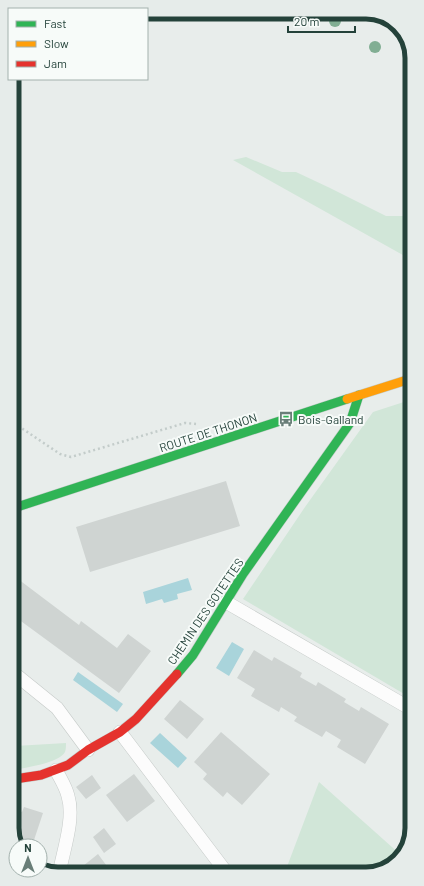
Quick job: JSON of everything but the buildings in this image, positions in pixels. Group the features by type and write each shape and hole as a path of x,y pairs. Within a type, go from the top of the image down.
{"street":[{"name":"ROUTE DE THONON","path":"19,506 405,380"},
{"name":"CHEMIN DES GOTETTES","path":"19,778 41,775 68,765 88,750 120,732 136,719 179,672 193,655 243,574 350,423 359,395"}],"lane":[{"path":"226,602 405,705"},
{"path":"19,677 57,708 88,750"},
{"path":"120,732 222,867"},
{"path":"56,770 68,794 70,808 69,824 60,867"}],"path":[{"path":"19,426 60,454 71,457 184,423 197,424"}],"green space":[{"path":"246,157 282,172 296,172 386,216 405,216 405,256 233,160"},
{"path":"405,402 405,694 243,599 305,507 373,412"},
{"path":"66,743 66,749 62,756 50,762 19,769 19,746"},
{"path":"319,782 397,852 386,862 374,866 287,867"}],"water":[{"path":"188,578 192,590 177,594 178,599 164,603 162,599 146,604 143,592"},
{"path":"232,642 244,649 229,676 216,668"},
{"path":"78,672 123,704 117,712 73,680"},
{"path":"160,733 187,758 178,768 150,743"}],"traffic: fast":[{"path":"177,674 193,655 243,574 350,423 359,395"},
{"path":"19,506 347,399"}],"traffic: slow":[{"path":"347,399 405,381"}],"traffic: jam":[{"path":"19,778 41,775 68,765 88,750 120,732 136,719 177,674"}],"place":[{"name":"Bois-Galland","path":"286,419"}]}
